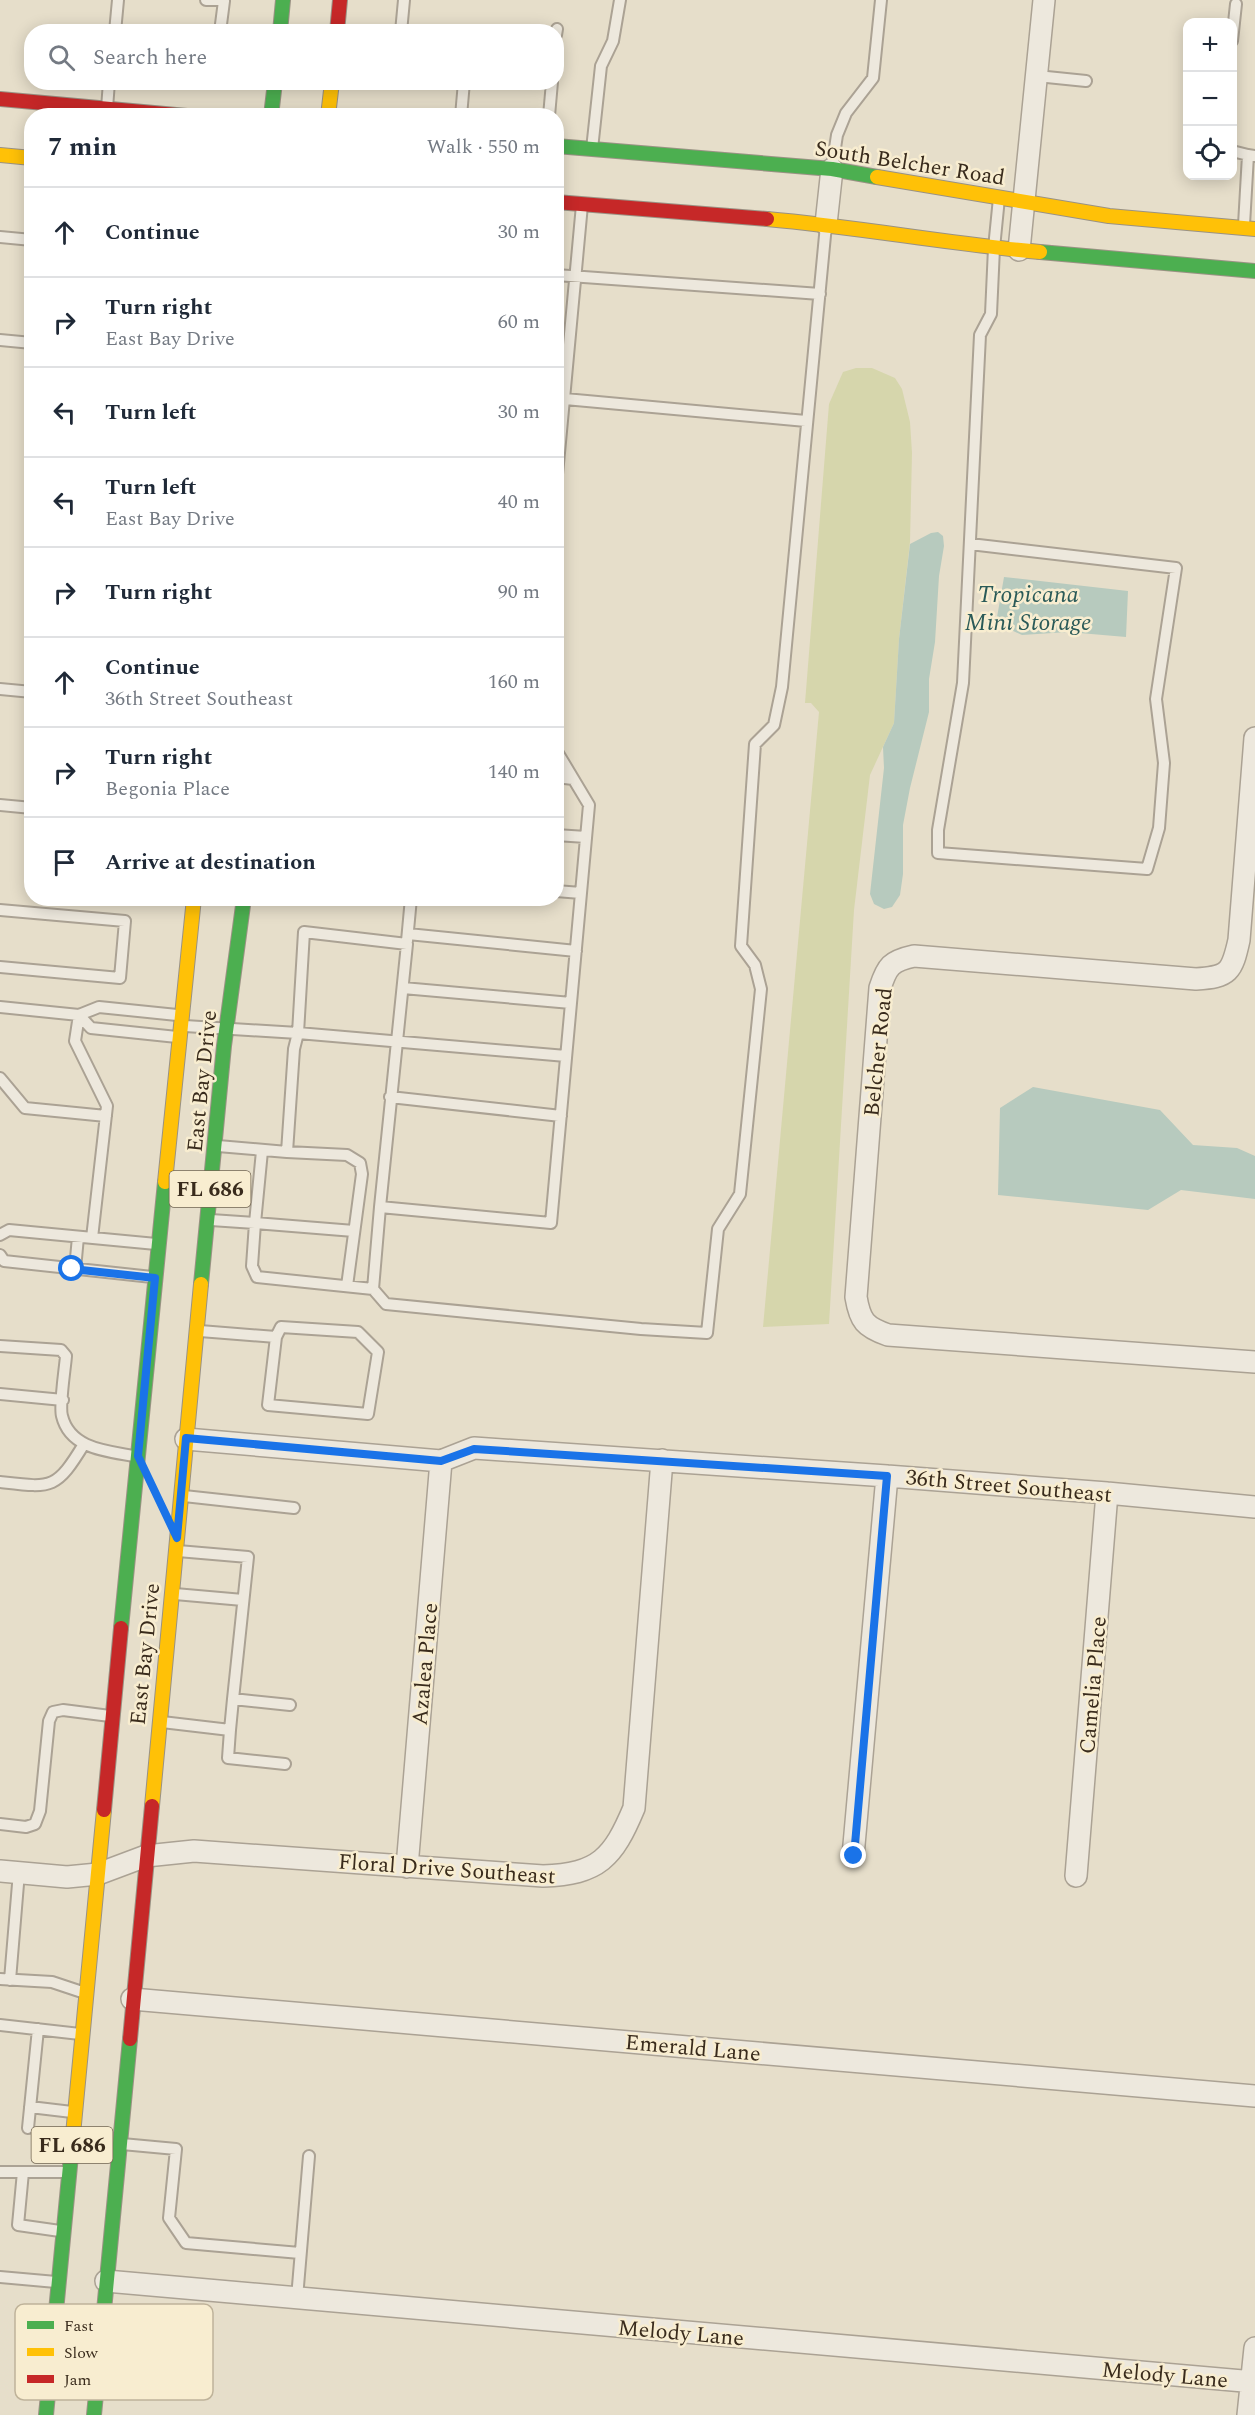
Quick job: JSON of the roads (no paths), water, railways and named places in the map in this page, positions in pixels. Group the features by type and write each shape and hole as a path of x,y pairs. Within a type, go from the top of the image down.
{"main road":[{"path":"281,24 283,0"},
{"path":"338,24 340,0"},
{"path":"272,108 274,90"},
{"path":"329,108 331,90"},
{"path":"0,99 107,108"},
{"name":"South Belcher Road","path":"564,147 832,169 1109,216 1249,229"},
{"path":"0,155 24,157"},
{"path":"564,203 826,224 994,248 1255,271"},
{"name":"East Bay Drive","path":"56,2304 193,906"},
{"name":"East Bay Drive","path":"104,2304 214,1146 226,1029 243,906"},
{"path":"138,1456 147,1476"},
{"path":"167,1517 176,1544"},
{"name":"East Bay Drive","path":"46,2415 47,2400"},
{"name":"East Bay Drive","path":"94,2415 95,2400"}],"street":[{"path":"1019,250 1044,0"},
{"path":"826,224 832,169"},
{"name":"Belcher Road","path":"1255,738 1239,940 1234,965 1219,978 1196,979 914,956 897,960 886,971 880,988 856,1297 859,1316 871,1329 888,1335 1255,1362"},
{"path":"186,1438 441,1461"},
{"name":"36th Street Southeast","path":"441,1461 474,1449 887,1476 1107,1493 1255,1508"},
{"name":"Floral Drive Southeast","path":"9,1871 67,1877 98,1874 146,1856 194,1851 543,1876 571,1875 603,1861 622,1836 634,1808 663,1460"},
{"name":"Azalea Place","path":"406,1867 441,1461"},
{"path":"854,1856 887,1476"},
{"name":"Camelia Place","path":"1076,1876 1107,1493"},
{"name":"Emerald Lane","path":"132,1999 1255,2096"},
{"name":"Melody Lane","path":"106,2281 1253,2382"},
{"path":"1248,2415 1255,2348"}],"lane":[{"path":"116,24 118,0"},
{"path":"206,0 224,1 221,24"},
{"path":"402,24 404,0"},
{"path":"592,149 601,66 613,41 620,0"},
{"path":"832,169 837,135 846,113 873,78 881,0"},
{"path":"1235,18 1236,4"},
{"path":"1037,76 1086,81"},
{"path":"107,108 108,90"},
{"path":"462,108 463,90"},
{"path":"550,108 551,90"},
{"path":"1237,152 1252,156 1249,229"},
{"path":"970,543 1176,568 1156,699 1164,763 1159,828 1147,869 938,853 938,830 963,683 980,335 991,314 999,198"},
{"path":"564,407 582,204"},
{"path":"410,906 403,988 395,1041 374,1289 386,1304 640,1329 707,1333 718,1229 740,1194 761,989 755,965 741,946 755,744 774,725 782,687 826,224"},
{"path":"0,237 24,239"},
{"path":"564,275 820,294"},
{"path":"0,340 24,342"},
{"path":"565,399 806,420"},
{"path":"0,689 24,691"},
{"path":"380,1207 551,1223 589,805 564,764"},
{"path":"564,778 573,779"},
{"path":"0,805 24,807"},
{"path":"564,836 586,837"},
{"path":"564,892 581,893"},
{"path":"0,910 125,921 120,978 0,967"},
{"path":"287,1152 304,932 576,951"},
{"path":"403,988 571,1003"},
{"path":"0,1006 79,1015 99,1007 181,1026"},
{"path":"79,1015 92,1028 181,1026 298,1033 566,1056"},
{"path":"79,1015 75,1041 107,1106 92,1238"},
{"path":"0,1078 26,1108 106,1116"},
{"path":"390,1097 561,1116"},
{"path":"214,1146 347,1155 360,1163 362,1174 346,1287"},
{"path":"262,1151 252,1266 257,1277 374,1289"},
{"path":"207,1220 354,1231"},
{"path":"0,1234 9,1230 159,1244"},
{"path":"75,1269 78,1237"},
{"path":"0,1255 4,1261 155,1278"},
{"path":"281,1327 358,1332 378,1352 368,1414 268,1405 276,1336 281,1327"},
{"path":"197,1330 276,1336"},
{"path":"0,1346 61,1350 66,1356 61,1416 73,1435 94,1449 138,1456"},
{"path":"0,1394 63,1400"},
{"path":"0,1482 31,1486 55,1483 69,1469 84,1444"},
{"path":"181,1496 294,1508"},
{"path":"176,1544 248,1557 228,1758 285,1764"},
{"path":"171,1594 243,1600"},
{"path":"233,1699 290,1705"},
{"path":"0,1824 26,1827 35,1824 40,1811 49,1721 53,1712 63,1710 113,1716"},
{"path":"159,1722 230,1730"},
{"path":"9,1871 5,1980 52,1982 86,1993"},
{"path":"0,2025 82,2034"},
{"path":"28,2128 38,2029"},
{"path":"30,2107 75,2112"},
{"path":"119,2144 176,2149 169,2218 186,2243 300,2253"},
{"path":"297,2298 309,2156"},
{"path":"0,2172 69,2173"},
{"path":"23,2172 18,2226 64,2231"},
{"path":"0,2277 58,2283"}],"water":[{"path":"938,532 943,536 944,546 939,576 935,642 929,679 929,712 903,825 903,874 900,895 892,907 884,909 874,904 870,894 884,768 883,747 894,723 899,639 910,544 931,533"},
{"name":"Tropicana Mini Storage","path":"1004,577 1128,591 1126,637 1068,632 1022,635 996,623"},
{"path":"1033,1087 1160,1110 1193,1145 1237,1148 1255,1156 1255,1199 1181,1190 1148,1210 998,1195 1000,1108"}]}
